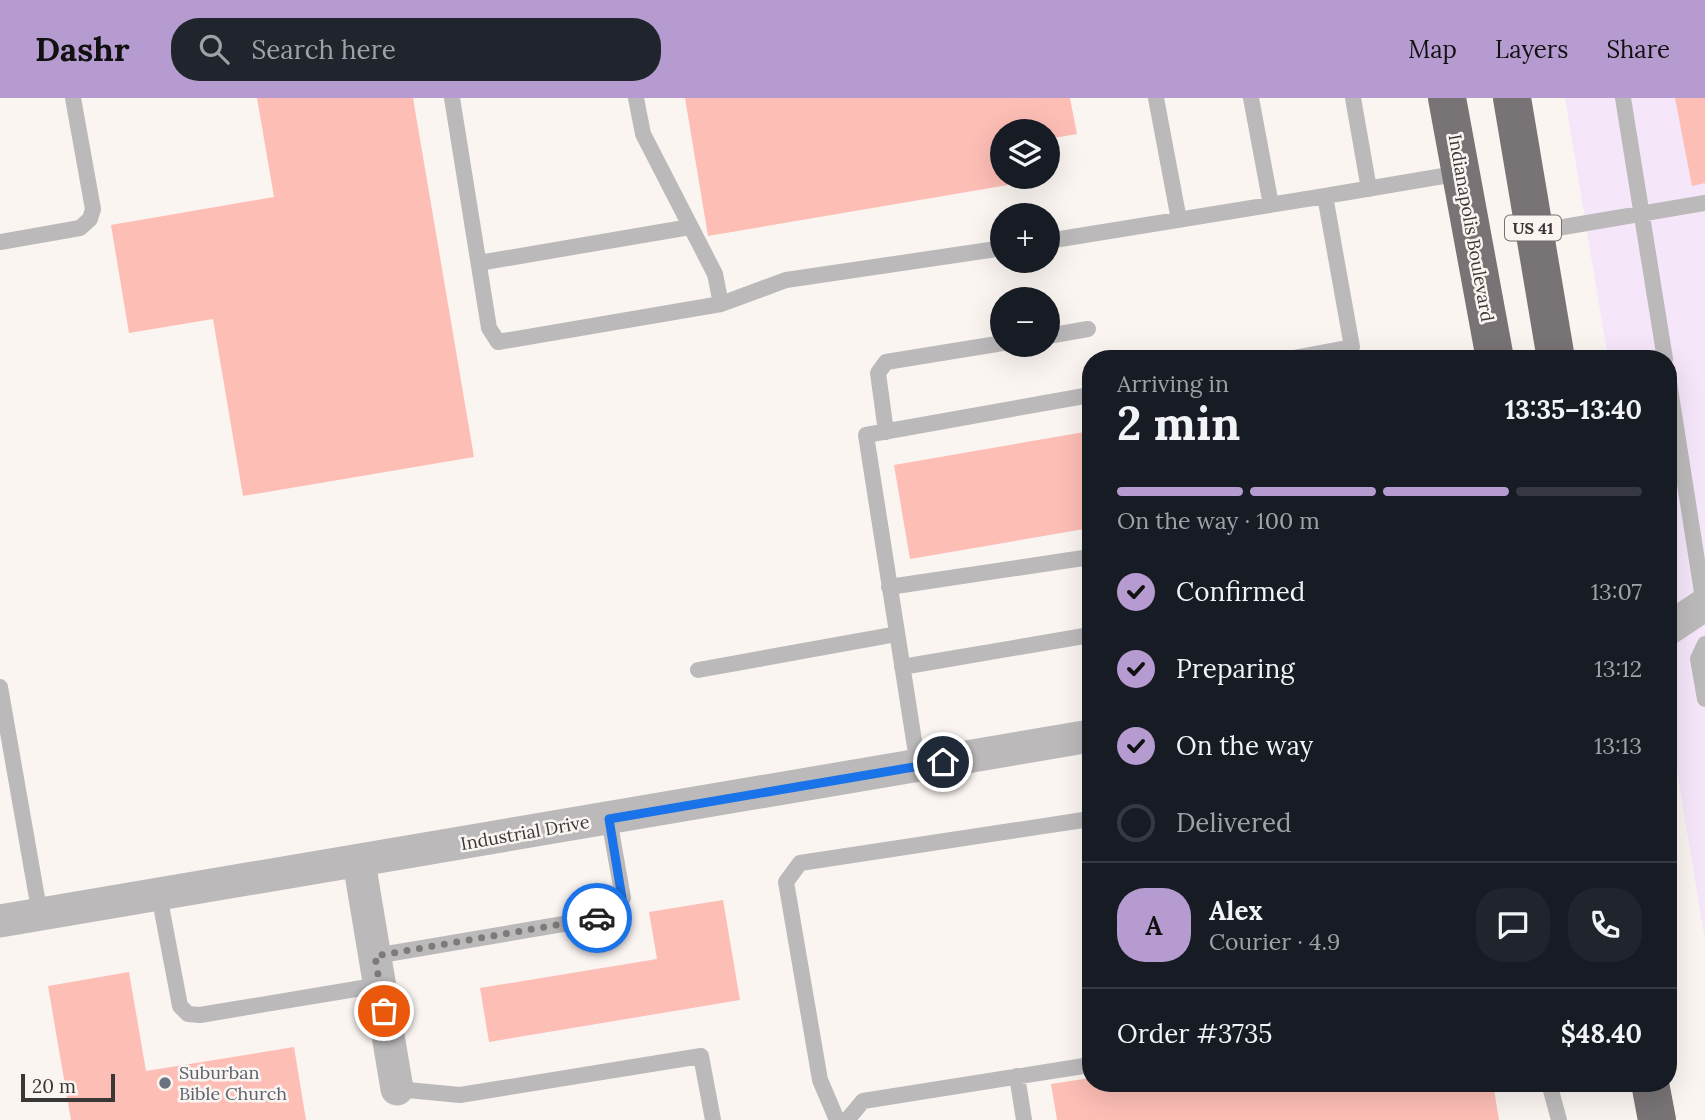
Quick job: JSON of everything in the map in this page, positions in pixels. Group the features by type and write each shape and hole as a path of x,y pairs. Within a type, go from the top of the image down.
{"highway":[{"name":"Indianapolis Boulevard","path":"1447,98 1493,350"},
{"name":"US 41","path":"1511,98 1554,350"},
{"path":"1652,1092 1657,1120"}],"street":[{"path":"1677,602 1705,604"},
{"path":"1677,623 1705,604"},
{"name":"Industrial Drive","path":"0,921 1082,737"},
{"path":"359,862 397,1089"}],"lane":[{"path":"0,242 80,228 90,219 93,209 73,98"},
{"path":"452,98 489,328 498,342 721,304 786,280 990,250"},
{"path":"636,98 643,134 715,274 721,304"},
{"path":"1156,98 1179,220"},
{"path":"1251,98 1270,205"},
{"path":"1353,98 1369,189"},
{"path":"1623,98 1664,350"},
{"path":"1060,239 1461,173"},
{"path":"1325,196 1352,350"},
{"path":"1534,232 1705,203"},
{"path":"479,263 690,227"},
{"path":"1060,334 1088,329"},
{"path":"887,432 878,373 886,362 990,345"},
{"path":"918,766 866,435 1082,396"},
{"path":"1677,420 1698,521 1705,604"},
{"path":"889,587 1082,558"},
{"path":"698,670 897,634"},
{"path":"902,667 1082,636"},
{"path":"1705,644 1698,659 1705,699"},
{"path":"0,687 40,915"},
{"path":"159,895 180,1006 188,1014 200,1015 377,970 610,916 622,898 609,819"},
{"path":"837,1120 820,1080 786,882 800,863 1082,820"},
{"path":"397,1089 460,1095 701,1056 713,1120"},
{"path":"847,1120 863,1101 1082,1066"},
{"path":"1017,1076 1024,1120"},
{"path":"1551,1092 1559,1120"}],"shaded area":[{"path":"1565,98 1705,98 1705,941 1677,771 1677,350 1607,350"}],"building":[{"path":"257,98 413,98 474,457 243,496 213,319 129,333 111,225 274,197"},
{"path":"685,98 1070,98 1077,134 1060,137 1060,119 990,119 990,188 708,236"},
{"path":"1675,98 1705,98 1705,183 1692,186"},
{"path":"1082,432 1082,529 910,559 894,465"},
{"path":"723,900 740,1000 489,1042 480,988 657,959 649,912"},
{"path":"129,972 146,1071 294,1047 306,1120 71,1120 48,986"},
{"path":"1082,1079 1082,1092 1494,1092 1499,1120 1057,1120 1051,1084"}],"way so far":[{"path":"384,1011 375,956 597,918"}],"place":[{"name":"Suburban Bible Church","path":"165,1083"}],"route":[{"path":"597,918 610,916 622,898 609,819 943,762"}]}
